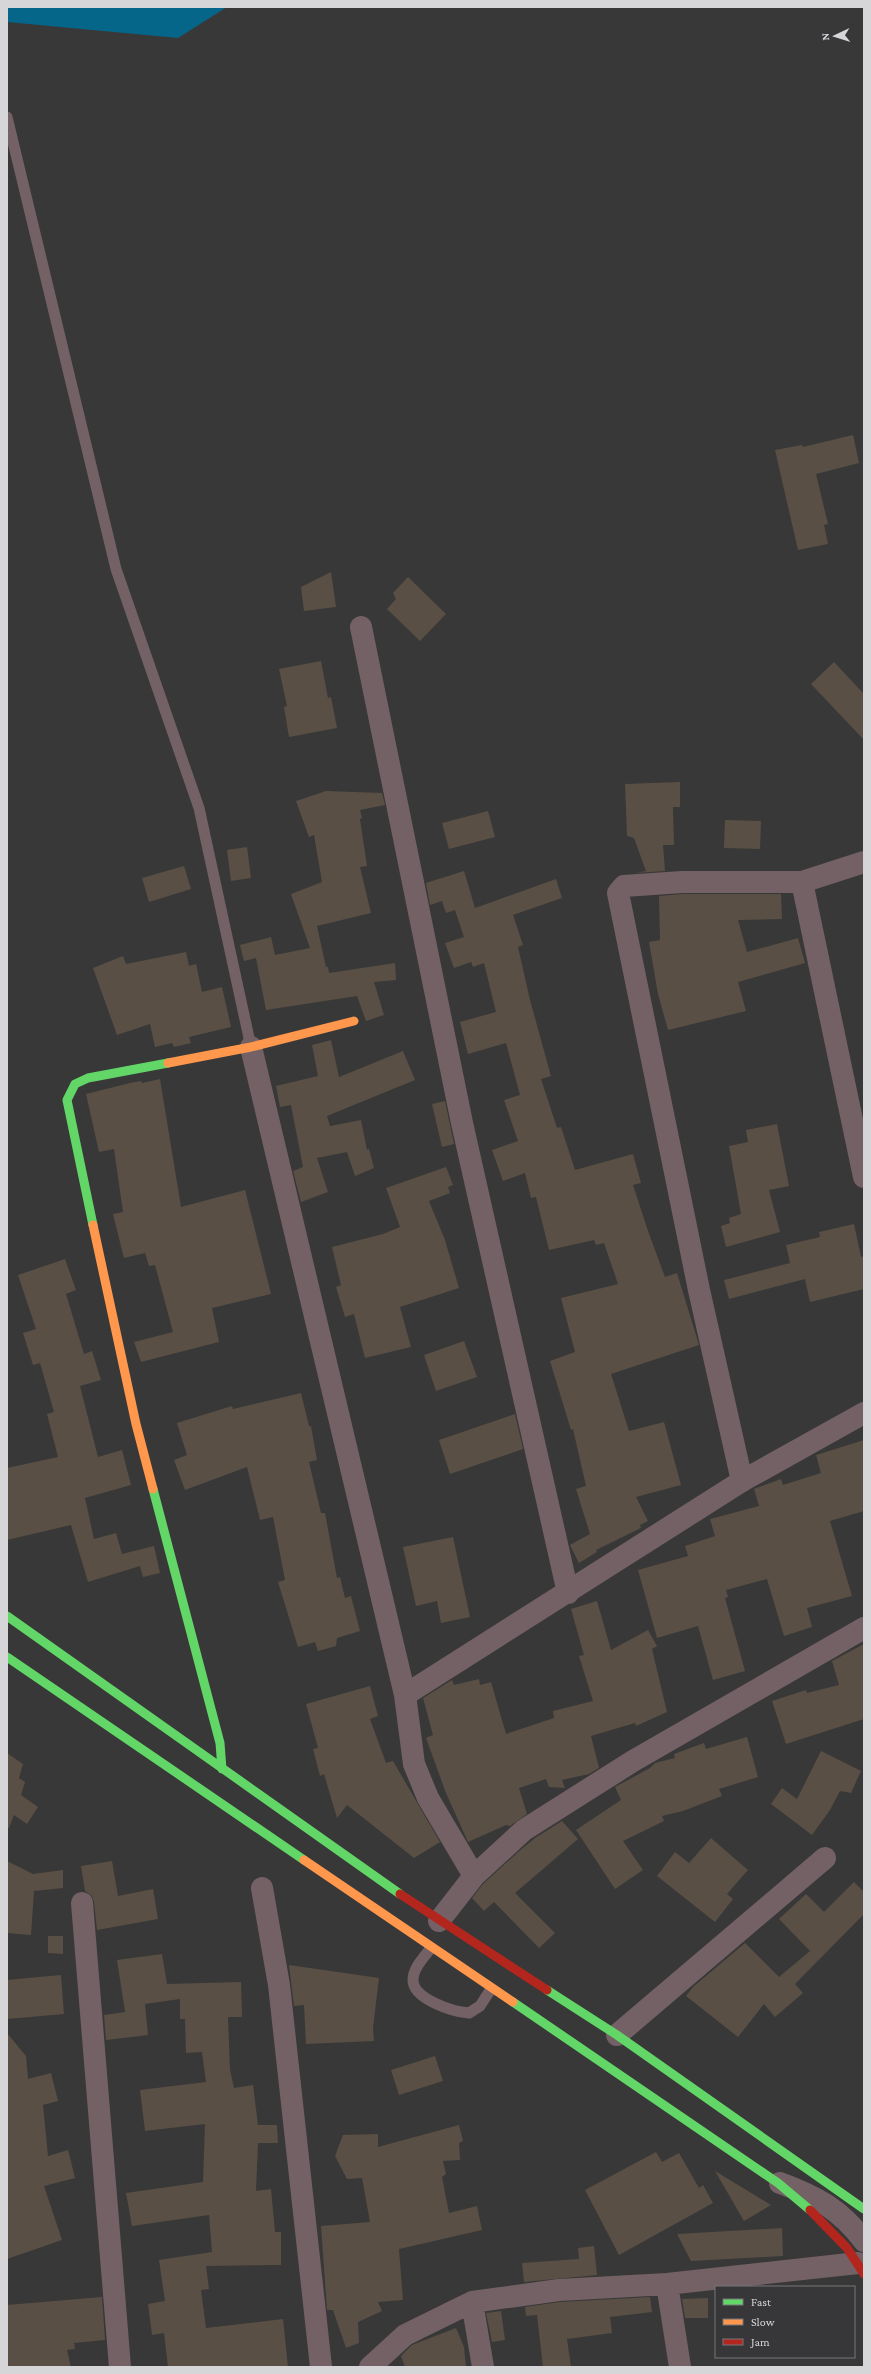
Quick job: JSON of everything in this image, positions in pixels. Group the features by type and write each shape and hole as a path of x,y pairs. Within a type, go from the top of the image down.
{"main road":[{"path":"222,1769 220,1743 136,1424 67,1108 67,1100 75,1084 88,1078 251,1048 354,1021"},
{"path":"7,1616 439,1921 617,2035 862,2207"},
{"path":"7,1657 491,1989 778,2183 815,2214 840,2239 861,2269"}],"street":[{"path":"361,627 462,1123 568,1593"},
{"path":"742,1481 699,1290 618,893 624,886 675,883 802,882 864,862"},
{"path":"802,882 864,1177"},
{"path":"251,1048 405,1695 414,1764 428,1798 474,1876"},
{"path":"405,1695 568,1593 742,1481 864,1413"},
{"path":"439,1921 474,1876 524,1830 633,1761 864,1628"},
{"path":"617,2035 825,1858"},
{"path":"262,1888 280,1993 321,2367"},
{"path":"82,1903 120,2367"},
{"path":"778,2183 820,2200 852,2225 864,2241"},
{"path":"370,2367 406,2335 472,2302 559,2290 667,2284 861,2269"},
{"path":"667,2284 680,2367"},
{"path":"472,2302 483,2367"}],"lane":[{"path":"7,117 116,569 199,808 251,1048"},
{"path":"431,1948 416,1969 413,1980 414,1987 419,1994 444,2007 469,2013 480,2006 491,1989"}],"water":[{"path":"7,7 227,7 178,38 7,22"}],"building":[{"path":"853,435 859,463 816,474 828,524 824,525 828,544 798,550 775,450 802,445 803,447"},
{"path":"331,572 336,607 304,611 301,587"},
{"path":"408,577 446,614 420,641 387,609 396,599 393,593"},
{"path":"321,661 328,698 331,697 337,728 289,737 284,707 287,706 279,669"},
{"path":"834,662 864,694 864,740 811,684"},
{"path":"680,782 680,807 673,807 674,845 663,845 665,871 635,873 646,871 634,838 627,836 625,784"},
{"path":"326,791 382,793 385,805 360,810 367,866 360,867 371,913 317,926 326,967 328,967 329,973 395,963 396,980 374,982 384,1015 366,1021 357,996 266,1010 256,958 244,961 240,945 271,937 275,955 310,948 291,894 322,882 314,835 309,837 296,801"},
{"path":"488,811 495,837 449,849 442,823"},
{"path":"725,820 761,821 760,849 724,848"},
{"path":"247,847 251,878 231,881 227,850"},
{"path":"184,866 191,889 149,902 142,878"},
{"path":"464,871 475,908 556,879 562,898 513,915 523,945 518,947 530,1000 551,1076 541,1079 557,1128 561,1127 575,1170 633,1154 641,1183 633,1185 648,1231 665,1277 677,1273 699,1345 611,1374 629,1431 664,1422 681,1485 636,1497 648,1521 640,1525 641,1528 596,1550 597,1552 579,1563 570,1545 590,1534 576,1489 586,1486 573,1429 571,1430 550,1361 575,1352 561,1298 618,1284 604,1243 596,1245 594,1240 549,1250 536,1197 531,1198 525,1173 503,1181 492,1150 518,1141 504,1100 520,1095 506,1043 468,1054 460,1022 496,1012 484,963 473,967 471,962 454,968 445,943 464,937 455,910 446,913 442,901 430,905 426,883"},
{"path":"682,894 781,894 782,919 738,920 747,952 798,938 805,963 738,982 746,1011 668,1030 658,994 649,942 660,940 659,896"},
{"path":"186,952 189,966 196,964 202,992 222,987 231,1027 189,1037 191,1043 174,1047 172,1043 155,1047 150,1024 117,1035 93,968 123,956 126,964"},
{"path":"331,1040 339,1077 403,1051 415,1080 327,1116 330,1126 361,1120 367,1150 369,1149 374,1168 355,1176 347,1152 317,1158 328,1192 301,1202 293,1171 303,1167 291,1105 280,1107 276,1086 318,1076 312,1045"},
{"path":"160,1079 181,1207 245,1190 271,1294 212,1308 219,1342 141,1362 134,1342 173,1332 155,1265 149,1266 145,1253 124,1258 113,1214 123,1212 114,1149 99,1152 86,1094 130,1083 141,1081 142,1083"},
{"path":"445,1101 454,1144 442,1147 432,1104"},
{"path":"777,1124 789,1186 769,1190 780,1232 726,1247 721,1226 730,1223 729,1218 741,1214 729,1146 748,1142 746,1130"},
{"path":"446,1167 453,1185 448,1187 450,1193 429,1201 445,1240 459,1288 400,1307 411,1347 365,1358 354,1314 345,1317 336,1287 341,1285 332,1247 383,1234 400,1227 386,1188"},
{"path":"854,1224 861,1257 864,1256 864,1289 810,1302 805,1279 729,1299 724,1280 790,1263 786,1245 820,1237 819,1232"},
{"path":"65,1259 76,1290 66,1294 84,1354 92,1351 101,1380 80,1386 98,1457 122,1450 131,1485 85,1498 94,1539 116,1533 122,1554 154,1546 160,1573 143,1577 140,1566 88,1582 71,1525 7,1540 7,1468 58,1457 47,1414 54,1412 40,1363 33,1365 23,1333 36,1329 18,1275"},
{"path":"464,1341 477,1377 436,1391 424,1355"},
{"path":"301,1393 309,1426 311,1426 317,1460 309,1462 321,1513 325,1513 337,1578 340,1577 345,1598 351,1596 360,1631 337,1638 336,1646 318,1651 315,1642 298,1647 278,1582 285,1580 273,1517 260,1520 247,1467 185,1490 174,1460 187,1455 177,1423 232,1406 233,1409"},
{"path":"515,1414 523,1449 450,1474 439,1440"},
{"path":"864,1440 864,1511 830,1521 852,1596 807,1608 812,1627 784,1636 767,1579 726,1590 728,1597 725,1598 745,1671 713,1680 698,1626 657,1638 638,1570 688,1556 685,1546 715,1536 710,1519 759,1506 754,1489 781,1479 783,1485 821,1473 816,1455"},
{"path":"453,1537 470,1617 441,1623 437,1601 416,1606 403,1547"},
{"path":"597,1601 611,1650 648,1630 657,1646 652,1649 667,1712 636,1726 635,1723 591,1736 599,1768 589,1774 562,1780 565,1788 549,1787 546,1779 519,1788 527,1814 510,1826 506,1825 468,1842 446,1793 426,1738 433,1735 423,1698 452,1680 454,1685 479,1679 480,1685 491,1682 506,1734 554,1718 553,1711 593,1701 579,1656 584,1655 571,1609"},
{"path":"864,1644 864,1719 786,1744 772,1701 806,1690 807,1693 839,1685 832,1661"},
{"path":"370,1686 378,1716 370,1719 386,1763 393,1761 440,1842 414,1858 347,1805 337,1818 324,1774 320,1776 313,1749 318,1748 306,1704"},
{"path":"747,1737 758,1777 719,1789 722,1796 683,1811 662,1816 664,1821 623,1841 643,1870 615,1889 576,1830 621,1800 615,1787 650,1768 655,1763 675,1758 674,1754 704,1743 706,1749"},
{"path":"821,1751 861,1771 851,1793 840,1791 830,1810 812,1835 771,1804 782,1788 797,1799"},
{"path":"7,1753 23,1764 19,1778 25,1782 21,1795 38,1807 27,1824 14,1815 9,1828 7,1828"},
{"path":"562,1821 578,1839 515,1893 555,1933 539,1948 494,1902 484,1911 472,1898 483,1884 518,1852 535,1838"},
{"path":"711,1838 748,1870 727,1894 733,1899 715,1922 657,1876 675,1852 689,1863"},
{"path":"7,1861 33,1874 63,1870 63,1888 34,1891 31,1935 7,1933"},
{"path":"112,1861 118,1896 153,1889 158,1919 97,1930 94,1902 92,1896 85,1891 81,1866"},
{"path":"854,1882 864,1892 864,1914 795,1984 803,1993 775,2017 764,2004 738,2037 686,1996 693,1987 745,1943 779,1977 810,1951 779,1919 806,1894 824,1912"},
{"path":"48,1936 63,1936 63,1954 48,1953"},
{"path":"162,1954 167,1984 241,1982 242,2017 228,2017 230,2070 234,2088 253,2085 258,2125 277,2125 278,2143 258,2143 256,2191 271,2189 275,2232 281,2232 281,2265 206,2266 209,2289 201,2290 206,2328 283,2319 288,2367 168,2367 164,2333 152,2335 148,2304 165,2301 159,2260 212,2252 209,2215 132,2226 126,2193 203,2182 205,2124 145,2131 140,2090 206,2082 202,2052 186,2053 185,2019 180,2019 180,1999 145,2004 148,2035 106,2040 104,2015 125,2012 117,1960"},
{"path":"289,1965 379,1978 373,2028 374,2041 306,2044 304,2005 294,2006"},
{"path":"61,1975 64,2014 7,2019 7,1980"},
{"path":"7,2033 26,2056 28,2079 51,2073 58,2101 43,2105 48,2156 68,2150 75,2178 44,2186 62,2240 7,2259"},
{"path":"435,2056 443,2081 399,2095 391,2070"},
{"path":"459,2125 463,2141 459,2143 460,2160 443,2161 446,2174 442,2177 449,2213 477,2206 482,2230 399,2249 403,2300 378,2302 382,2311 358,2322 359,2343 346,2348 333,2310 327,2310 321,2226 370,2222 362,2178 347,2179 335,2156 343,2135 378,2134 378,2147"},
{"path":"656,2152 662,2162 679,2153 699,2188 703,2185 713,2203 619,2255 585,2190"},
{"path":"715,2171 771,2205 744,2221"},
{"path":"782,2228 783,2256 691,2261 677,2234"},
{"path":"594,2246 597,2275 524,2282 522,2263 579,2259 578,2248"},
{"path":"102,2297 105,2340 74,2343 75,2349 67,2350 71,2367 7,2367 7,2305"},
{"path":"650,2297 652,2312 610,2317 612,2333 567,2339 571,2367 543,2367 537,2315 526,2316 525,2307 560,2302"},
{"path":"708,2298 708,2318 685,2318 682,2299"},
{"path":"501,2311 505,2340 492,2342 486,2313"},
{"path":"456,2328 464,2347 466,2367 405,2367 401,2356 412,2345"}],"traffic: fast":[{"path":"93,1225 67,1100 75,1084 88,1078 168,1063"},
{"path":"153,1489 220,1743 222,1769"},
{"path":"7,1616 400,1894"},
{"path":"7,1657 304,1860"},
{"path":"547,1990 617,2035 864,2209"},
{"path":"513,2002 778,2183 810,2210"}],"traffic: slow":[{"path":"168,1063 251,1047 354,1021"},
{"path":"93,1225 136,1424 153,1489"},
{"path":"304,1860 513,2002"}],"traffic: jam":[{"path":"400,1894 547,1990"},
{"path":"810,2210 847,2248 864,2274"}]}
